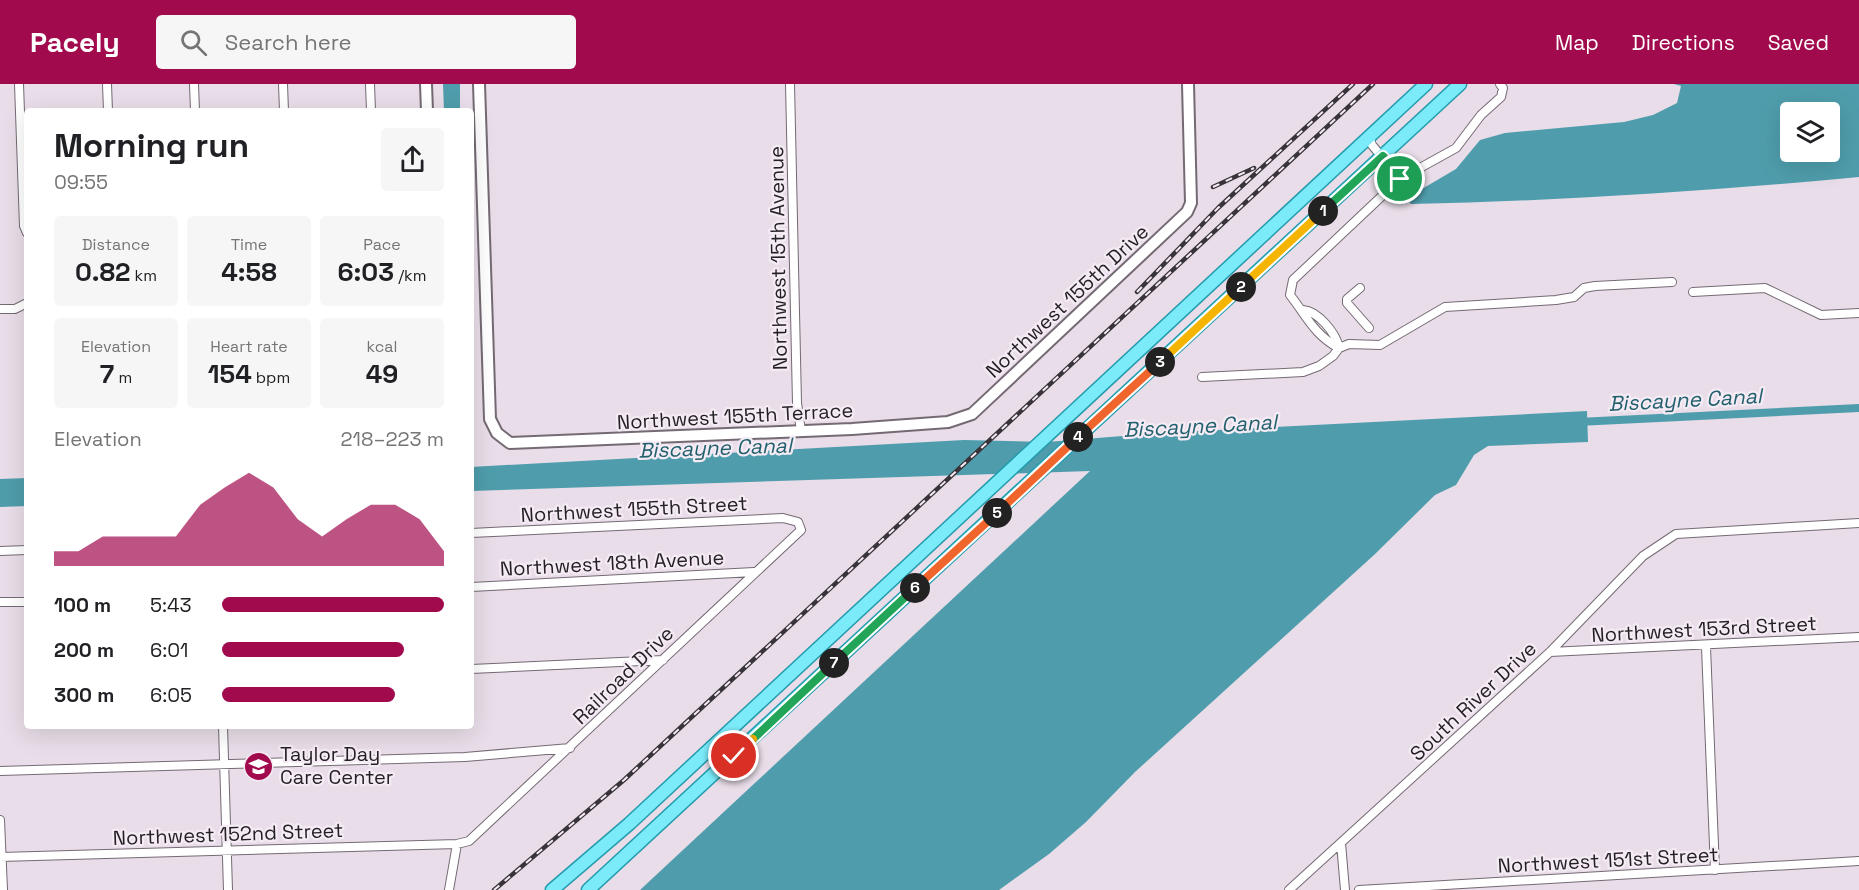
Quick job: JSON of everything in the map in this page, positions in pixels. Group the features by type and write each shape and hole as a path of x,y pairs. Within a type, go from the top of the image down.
{"main road":[{"path":"552,890 629,824 1426,84"},
{"path":"588,890 1460,84"}],"street":[{"path":"20,84 24,226"},
{"path":"107,84 108,108"},
{"path":"194,84 195,108"},
{"path":"283,84 284,108"},
{"path":"370,84 371,108"},
{"path":"426,84 427,108"},
{"name":"Northwest 155th Terrace","path":"479,84 490,419 497,433 510,443 801,431 962,419"},
{"name":"Northwest 15th Avenue","path":"790,84 797,403 801,431"},
{"name":"Northwest 155th Drive","path":"962,419 978,408 1188,212 1191,202 1188,84"},
{"path":"1339,348 1337,339 1320,319 1310,311 1303,310 1290,295 1293,280 1400,179 1456,147 1481,115 1501,97 1501,88"},
{"path":"1369,137 1372,145 1400,179"},
{"path":"1202,376 1303,372 1319,366 1333,356 1339,348 1349,344 1380,345 1445,307 1556,300 1574,297 1584,288 1595,286 1672,282"},
{"path":"1360,288 1347,299 1347,303 1369,328"},
{"path":"1693,292 1765,288 1821,315 1859,313"},
{"path":"0,309 15,309 24,304"},
{"name":"Northwest 155th Street","path":"474,533 783,518 798,522"},
{"name":"Railroad Drive","path":"457,844 469,841 754,572 794,540 801,530 798,522"},
{"name":"South River Drive","path":"1289,890 1550,652 1643,556 1676,534 1859,523"},
{"path":"0,551 24,550"},
{"name":"Northwest 18th Avenue","path":"474,587 754,572"},
{"path":"0,603 24,602"},
{"name":"Northwest 153rd Street","path":"1550,652 1859,637"},
{"path":"1706,646 1715,870"},
{"path":"474,669 663,660"},
{"path":"223,729 228,890"},
{"path":"0,771 465,757 570,748"},
{"path":"0,820 3,890"},
{"path":"1341,843 1345,890"},
{"path":"449,890 457,844"},
{"name":"Northwest 152nd Street","path":"1,857 457,844"},
{"name":"Northwest 151st Street","path":"1359,890 1448,888 1859,861"},
{"path":"1533,881 1533,890"}],"water":[{"path":"443,84 460,84 460,108 444,108"},
{"path":"1674,84 1859,84 1859,177 1579,198 1411,204 1408,201 1410,196 1456,169 1480,140 1505,133 1624,122 1653,115 1677,103 1681,86"},
{"path":"1587,411 1588,442 1488,446 1474,455 1456,485 1435,495 1374,555 1135,772 1086,822 1049,854 999,890 640,890 1090,471 474,491 474,467 964,440 1047,442 1160,433"},
{"path":"24,478 24,506 0,507 0,479"}],"waterway":[{"name":"Biscayne Canal","path":"1578,422 1859,408"}],"railway":[{"path":"1137,292 1218,208 1353,84"},
{"path":"494,890 624,780 1373,84"},
{"path":"1213,187 1254,168"}],"place":[{"name":"Taylor Day Care Center","path":"259,766"}],"route":[{"path":"734,756 1383,156 1400,179"}]}
